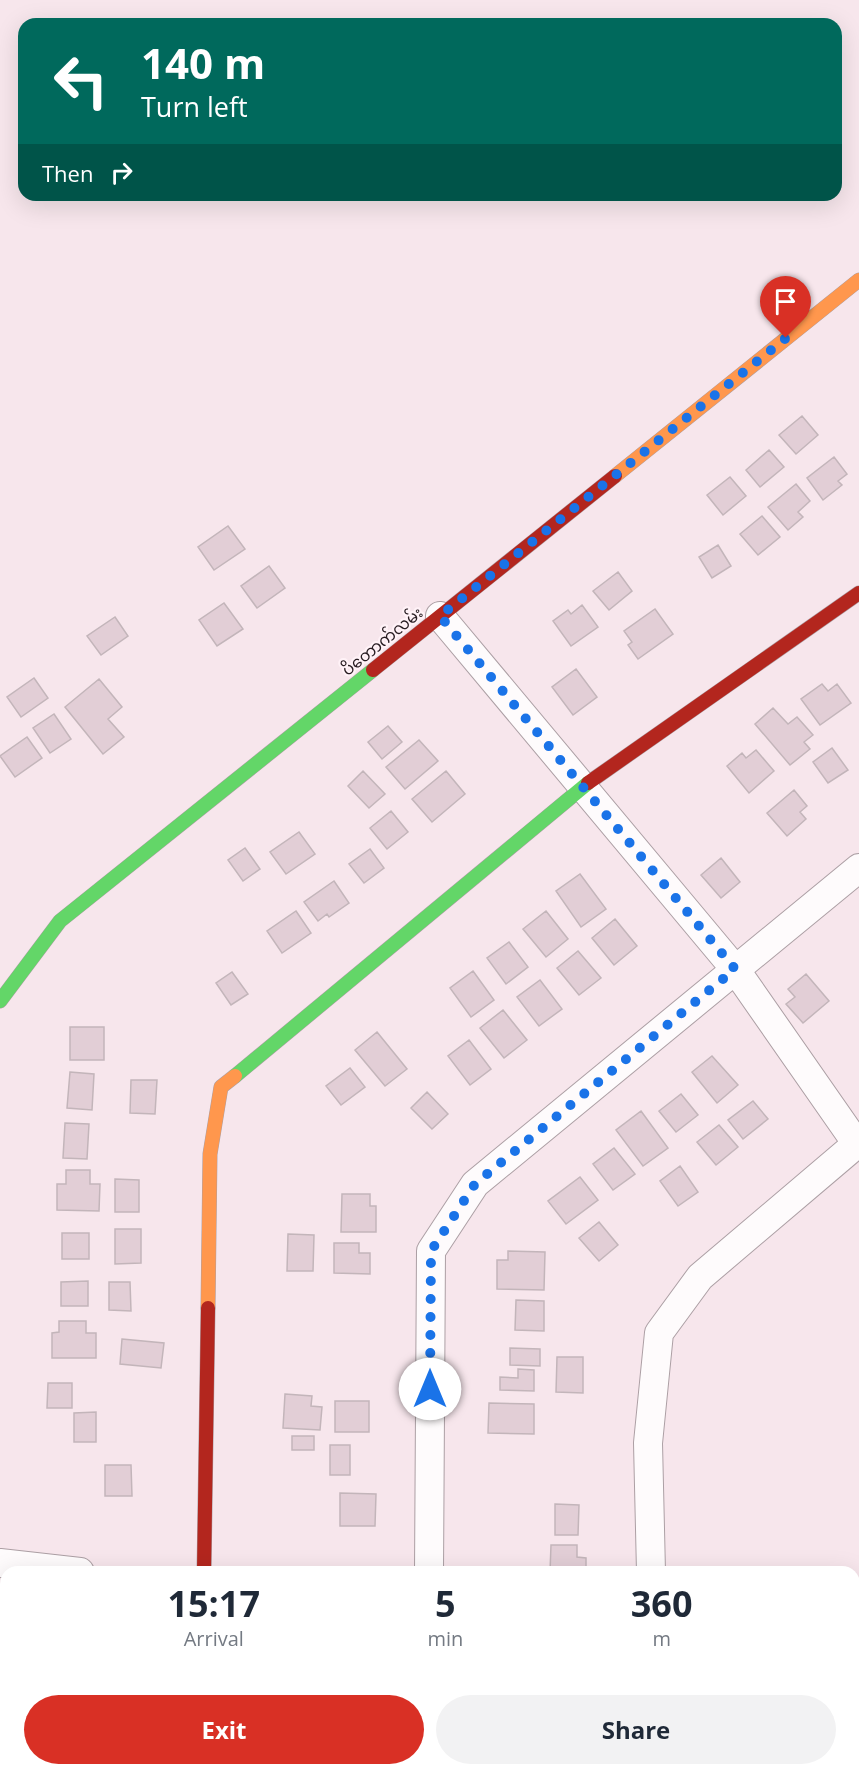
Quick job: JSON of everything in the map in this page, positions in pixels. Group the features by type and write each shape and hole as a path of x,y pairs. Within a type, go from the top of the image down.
{"street":[{"name":"ပိတောက်လမ်း","path":"0,1001 60,921 859,280"},
{"path":"204,1566 210,1154 221,1087 583,788 859,593"},
{"path":"440,616 735,969 858,1143 700,1277 659,1333 648,1443 651,1566"},
{"path":"429,1566 431,1251 475,1184 859,867"},
{"path":"0,1563 27,1566"}],"building":[{"path":"802,416 818,435 796,454 779,435"},
{"path":"769,450 784,467 760,487 746,470"},
{"path":"834,457 847,474 838,481 842,485 823,500 807,478"},
{"path":"730,477 746,496 723,515 707,495"},
{"path":"796,484 810,501 798,512 803,517 788,530 768,507"},
{"path":"762,516 780,537 758,555 740,534"},
{"path":"228,526 245,549 214,570 198,547"},
{"path":"718,545 731,566 712,578 699,557"},
{"path":"269,566 285,588 257,608 241,586"},
{"path":"618,572 632,591 609,610 593,591"},
{"path":"224,603 243,629 217,646 199,620"},
{"path":"582,605 598,627 571,646 553,621 568,610 571,614"},
{"path":"655,609 673,634 638,659 628,645 632,642 624,631"},
{"path":"115,617 128,636 101,655 87,636"},
{"path":"576,669 597,697 573,715 552,687"},
{"path":"34,678 48,698 21,717 7,697"},
{"path":"99,679 122,707 108,719 124,737 103,754 65,707"},
{"path":"822,684 828,691 837,684 851,703 820,725 801,699"},
{"path":"773,708 788,724 797,717 813,735 804,742 810,749 790,765 755,724"},
{"path":"54,714 71,739 50,753 33,728"},
{"path":"388,726 402,742 382,759 368,742"},
{"path":"27,737 42,758 15,777 0,756"},
{"path":"419,740 438,761 405,789 386,767"},
{"path":"832,748 848,770 828,783 813,762"},
{"path":"756,750 774,771 749,793 727,766 742,753 746,758"},
{"path":"363,771 385,794 369,808 348,786"},
{"path":"446,771 465,794 432,822 412,799"},
{"path":"794,790 807,806 800,812 806,819 787,836 767,813"},
{"path":"391,811 408,832 387,849 370,828"},
{"path":"299,832 315,854 286,874 270,852"},
{"path":"245,848 260,869 243,881 228,860"},
{"path":"370,849 384,868 364,883 349,864"},
{"path":"721,858 740,882 721,898 701,875"},
{"path":"580,874 606,909 581,927 556,891"},
{"path":"334,881 349,903 329,917 327,914 318,921 304,902"},
{"path":"296,911 311,933 282,953 267,931"},
{"path":"546,911 568,939 546,957 523,929"},
{"path":"615,919 637,946 614,965 592,938"},
{"path":"509,942 528,967 506,984 487,958"},
{"path":"578,951 601,978 579,995 557,968"},
{"path":"473,971 494,1000 471,1017 450,988"},
{"path":"232,972 248,994 231,1005 216,983"},
{"path":"806,974 829,1001 803,1023 786,1004 795,997 788,989"},
{"path":"540,980 562,1009 539,1026 517,997"},
{"path":"503,1010 527,1040 504,1058 480,1028"},
{"path":"70,1027 104,1027 104,1060 70,1060"},
{"path":"377,1032 407,1069 385,1086 355,1050"},
{"path":"469,1040 491,1069 470,1085 448,1056"},
{"path":"712,1056 738,1085 717,1103 692,1072"},
{"path":"350,1068 365,1087 341,1105 326,1086"},
{"path":"70,1072 94,1074 92,1110 67,1108"},
{"path":"131,1080 157,1080 155,1114 130,1113"},
{"path":"427,1092 448,1114 432,1129 411,1108"},
{"path":"681,1094 698,1115 676,1132 659,1111"},
{"path":"753,1101 768,1119 743,1139 728,1120"},
{"path":"641,1111 668,1148 643,1166 616,1130"},
{"path":"65,1123 89,1124 87,1159 63,1158"},
{"path":"719,1125 738,1147 716,1165 697,1142"},
{"path":"614,1148 635,1174 613,1190 593,1164"},
{"path":"680,1166 698,1192 678,1206 660,1181"},
{"path":"66,1170 90,1170 90,1184 100,1184 99,1211 57,1210 57,1184 66,1184"},
{"path":"580,1177 598,1200 566,1224 548,1201"},
{"path":"115,1179 139,1180 139,1212 115,1212"},
{"path":"342,1194 370,1194 370,1206 376,1206 376,1232 341,1232"},
{"path":"599,1222 618,1245 599,1261 579,1238"},
{"path":"115,1229 141,1229 141,1263 115,1264"},
{"path":"62,1233 89,1233 89,1259 62,1259"},
{"path":"288,1234 314,1235 313,1271 287,1271"},
{"path":"334,1243 359,1243 359,1253 370,1253 370,1274 334,1273"},
{"path":"508,1251 545,1252 544,1290 497,1289 497,1260 508,1260"},
{"path":"88,1281 88,1306 61,1306 61,1282"},
{"path":"109,1282 130,1282 131,1311 109,1310"},
{"path":"516,1300 544,1301 544,1331 515,1330"},
{"path":"59,1321 86,1321 86,1333 96,1333 96,1358 52,1358 52,1333 59,1332"},
{"path":"122,1339 164,1343 161,1368 120,1364"},
{"path":"510,1348 540,1349 540,1366 510,1365"},
{"path":"557,1357 583,1357 583,1393 556,1392"},
{"path":"518,1369 534,1370 534,1391 500,1390 500,1377 518,1378"},
{"path":"48,1383 72,1383 72,1408 47,1408"},
{"path":"285,1394 312,1396 311,1406 322,1407 320,1430 283,1428"},
{"path":"335,1401 369,1401 369,1432 335,1432"},
{"path":"489,1403 534,1404 534,1434 488,1433"},
{"path":"96,1412 96,1442 74,1442 74,1413"},
{"path":"292,1436 314,1436 314,1450 292,1450"},
{"path":"330,1445 350,1445 350,1475 330,1475"},
{"path":"105,1465 131,1465 132,1496 105,1496"},
{"path":"340,1493 376,1494 375,1526 340,1526"},
{"path":"555,1504 579,1505 578,1535 555,1535"},
{"path":"551,1545 577,1545 577,1557 586,1558 586,1566 550,1566"}],"traffic: fast":[{"path":"0,1001 60,921 373,670"},
{"path":"235,1076 588,783"}],"traffic: slow":[{"path":"615,476 859,280"},
{"path":"208,1308 210,1154 221,1087 235,1076"}],"traffic: jam":[{"path":"373,670 615,476"},
{"path":"588,783 859,593"},
{"path":"204,1566 208,1308"}],"route":[{"path":"430,1389 431,1251 475,1184 735,969 440,616 786,338"}]}
